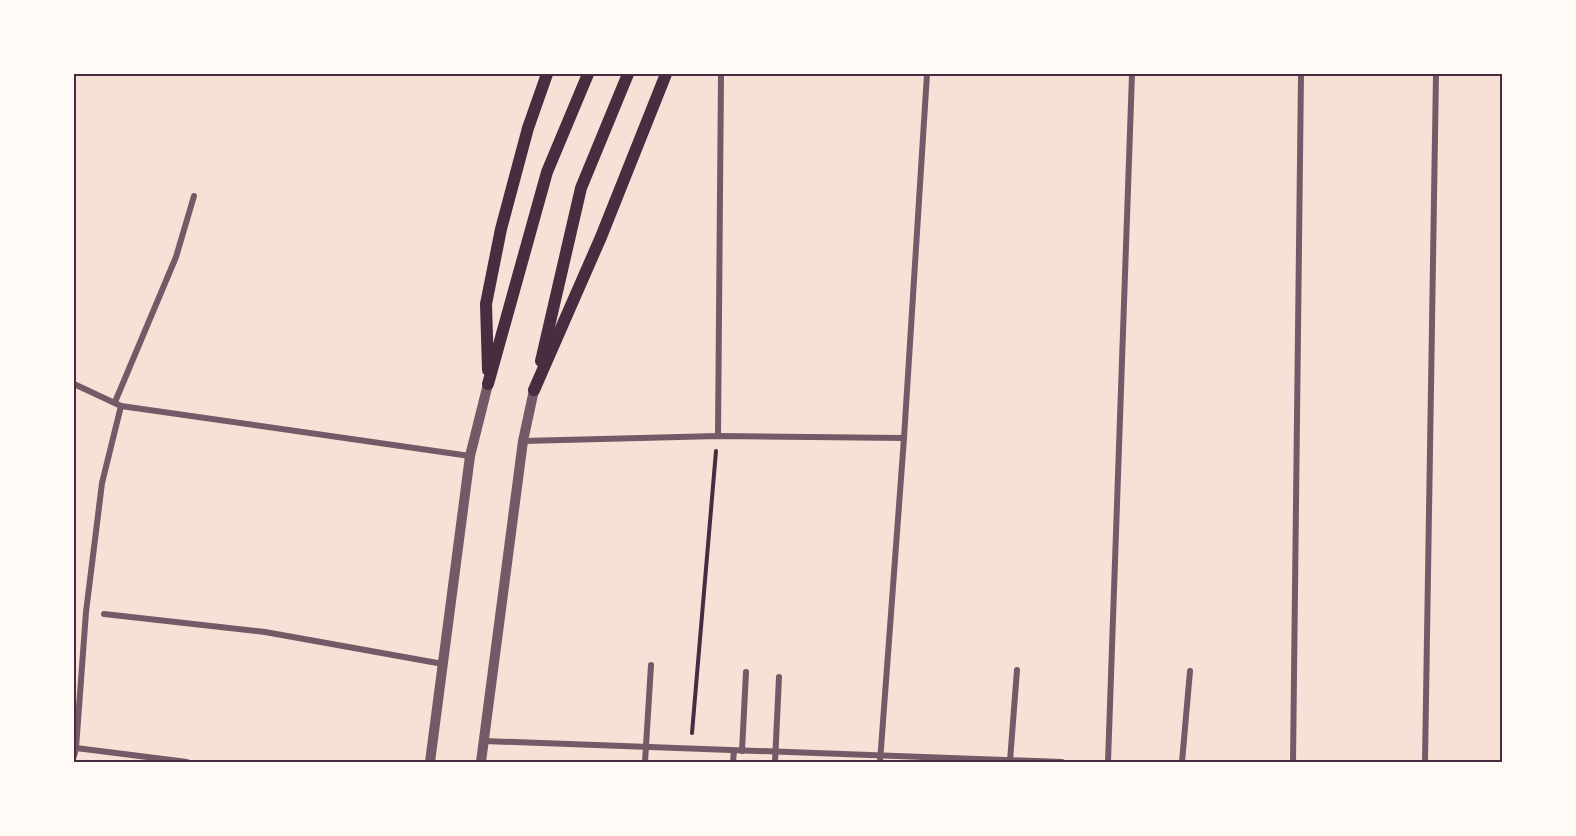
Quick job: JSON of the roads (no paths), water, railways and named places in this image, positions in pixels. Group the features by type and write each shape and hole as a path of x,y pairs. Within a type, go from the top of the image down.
{"main road":[{"path":"488,384 486,304 501,230 528,128 547,74"},
{"path":"488,384 547,172 588,74"},
{"path":"534,390 580,188 628,74"},
{"path":"534,390 601,237 666,74"}],"street":[{"path":"718,436 720,74"},
{"path":"880,759 904,438 927,74"},
{"path":"1108,762 1132,74"},
{"path":"1293,762 1301,74"},
{"path":"1425,762 1436,74"},
{"path":"74,756 86,612 102,483 118,404 176,257 194,196"},
{"path":"74,384 118,404 470,456"},
{"path":"430,762 470,456 488,384"},
{"path":"481,762 523,441 534,390"},
{"path":"523,441 718,436 904,438"},
{"path":"104,614 265,632 443,664"},
{"path":"645,762 651,665"},
{"path":"1010,761 1017,670"},
{"path":"1182,762 1190,671"},
{"path":"742,751 746,672"},
{"path":"775,762 779,676"},
{"path":"484,741 734,750 880,759 1062,762"},
{"path":"76,748 187,762"},
{"path":"733,762 734,750"}]}
